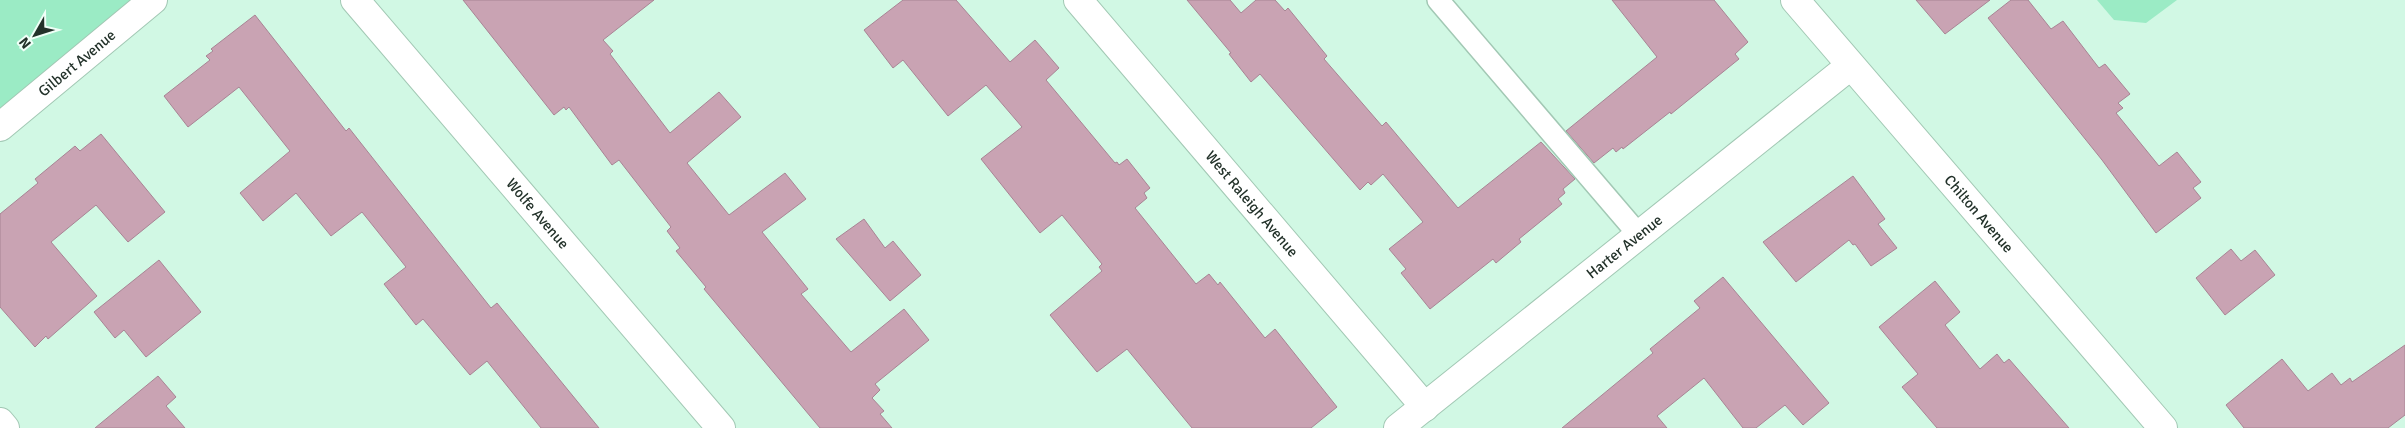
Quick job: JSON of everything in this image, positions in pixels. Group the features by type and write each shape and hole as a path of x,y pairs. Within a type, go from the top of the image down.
{"street":[{"name":"Gilbert Avenue","path":"0,127 153,0"},
{"name":"Wolfe Avenue","path":"355,0 721,428"},
{"name":"West Raleigh Avenue","path":"1078,0 1425,406"},
{"name":"Chilton Avenue","path":"1795,0 2163,428"},
{"name":"Harter Avenue","path":"1398,428 1850,66"},
{"path":"0,422 5,428"}],"lane":[{"path":"1438,0 1639,235"}],"green space":[{"path":"0,0 153,0 0,127"},
{"path":"2097,0 2177,0 2146,23 2114,20"}],"building":[{"path":"463,0 654,0 603,40 613,51 610,54 670,133 719,92 741,117 687,163 729,215 785,173 806,199 762,232 808,289 801,294 851,352 904,309 929,340 875,384 880,390 872,398 884,411 880,414 892,428 820,428 704,289 706,287 676,251 680,248 667,231 671,227 619,160 612,165 569,107 566,110 564,107 554,115"},
{"path":"903,0 956,0 1010,62 1035,40 1059,68 1046,80 1115,163 1117,162 1119,165 1127,159 1150,188 1144,193 1147,198 1135,208 1196,284 1209,274 1218,285 1220,282 1265,338 1275,329 1337,407 1311,428 1192,428 1127,349 1097,372 1050,315 1102,271 1099,267 1102,264 1062,215 1040,233 981,159 1022,127 986,85 948,116 903,60 893,68 864,30"},
{"path":"1187,0 1230,0 1241,13 1256,0 1275,0 1285,11 1288,8 1327,56 1324,59 1382,126 1386,122 1458,208 1541,142 1575,179 1563,189 1565,193 1558,199 1562,204 1519,239 1521,242 1496,263 1493,259 1430,309 1401,273 1406,269 1389,249 1423,222 1383,174 1371,185 1368,182 1360,190 1260,74 1251,82 1229,54 1231,53"},
{"path":"1612,0 1714,0 1748,42 1735,54 1739,59 1671,114 1670,112 1623,149 1622,147 1616,152 1613,148 1594,163 1566,131 1657,57"},
{"path":"1916,0 1990,0 1945,34"},
{"path":"2011,0 2028,0 2051,29 2063,21 2099,68 2105,64 2130,94 2118,103 2123,108 2116,113 2159,166 2177,152 2201,182 2193,188 2201,198 2156,233 2102,160 1988,18"},
{"path":"255,15 346,131 349,128 491,308 497,303 599,428 541,428 487,361 470,375 423,319 416,325 384,284 406,267 362,212 331,236 296,193 263,221 240,193 290,151 239,87 188,127 164,96 210,60 206,56 213,51 211,49"},
{"path":"101,134 165,212 128,242 96,205 51,242 97,296 48,339 46,336 35,347 0,307 0,214 38,183 35,179 75,146 80,151"},
{"path":"1853,176 1885,219 1878,224 1897,248 1871,266 1855,244 1853,245 1849,240 1796,282 1763,242"},
{"path":"864,219 885,248 893,241 921,275 890,301 836,239"},
{"path":"2231,249 2241,261 2255,250 2275,275 2225,315 2196,278"},
{"path":"159,260 201,312 146,357 124,330 115,338 94,312"},
{"path":"1723,277 1829,403 1803,425 1785,405 1756,428 1743,428 1704,378 1657,416 1667,428 1562,428 1653,353 1650,349 1700,308 1694,301"},
{"path":"1935,281 1960,312 1945,325 1980,369 1997,354 2004,363 2009,359 2069,428 1937,428 1902,387 1918,374 1879,327"},
{"path":"2405,345 2405,415 2388,428 2244,428 2226,405 2282,359 2308,391 2332,373 2341,385 2350,378 2352,382"},
{"path":"158,376 176,397 166,406 185,428 95,428"}]}
